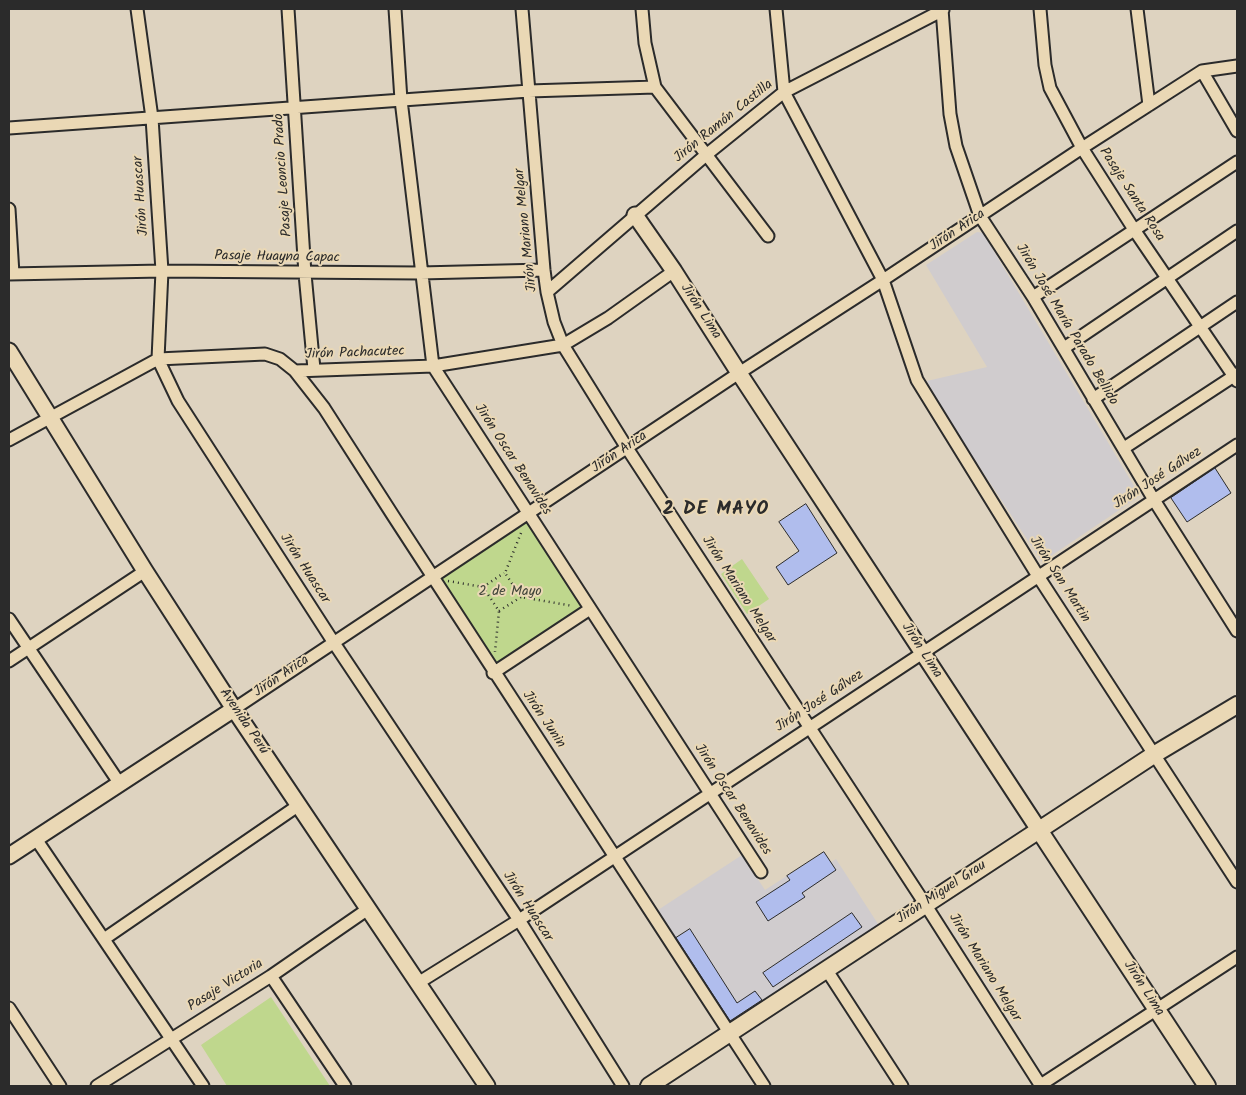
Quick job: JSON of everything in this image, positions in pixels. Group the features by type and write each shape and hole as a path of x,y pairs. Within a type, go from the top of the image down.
{"main road":[{"name":"Jirón Miguel Grau","path":"649,1086 1155,754 1237,705"},
{"name":"Jirón Lima","path":"1039,830 1207,1086"}],"street":[{"name":"Jirón Huascar","path":"137,9 152,118 162,271 158,359 178,401 334,643 519,920 623,1086"},
{"name":"Pasaje Leoncio Prado","path":"288,9 314,369"},
{"name":"Jirón Oscar Benavides","path":"395,9 401,100 420,273 433,366 761,872"},
{"name":"Jirón Mariano Melgar","path":"522,9 544,270 554,322 563,345 627,448 925,904 1040,1086"},
{"path":"642,9 645,43 655,87 768,236"},
{"path":"776,9 784,92"},
{"name":"Pasaje Santa Rosa","path":"1040,9 1045,65 1050,88 1082,148 1200,327 1236,377"},
{"path":"1138,9 1149,105"},
{"name":"Jirón Ramón Castilla","path":"547,292 706,155 784,92 942,10"},
{"name":"Jirón José María Parado Bellido","path":"942,10 950,114 956,146 980,216 1033,297 1154,500 1237,631"},
{"name":"Jirón Arica","path":"9,856 334,643 739,373 884,280 1202,70 1237,66"},
{"path":"1202,70 1237,131"},
{"path":"9,128 528,90 655,87"},
{"name":"Jirón San Martin","path":"784,92 884,280 917,380 1038,576 1237,882"},
{"path":"1033,297 1237,162"},
{"path":"9,209 11,274"},
{"name":"Jirón Lima","path":"635,215 674,271 1039,830"},
{"path":"1064,348 1237,231"},
{"name":"Pasaje Huayna Capac","path":"11,274 162,271 306,274 544,270"},
{"name":"Jirón Pachacutec","path":"9,440 158,359 265,354 280,359 295,371 433,366 563,345 608,318 674,271"},
{"path":"1093,399 1237,302"},
{"name":"Avenida Perú","path":"9,352 145,571 234,709 487,1086"},
{"name":"Jirón Junin","path":"295,371 324,408 493,673 615,856 764,1086"},
{"path":"1124,448 1236,377"},
{"name":"Jirón José Gálvez","path":"418,983 519,920 1237,445"},
{"path":"9,661 145,571"},
{"path":"493,673 590,608"},
{"path":"9,619 120,784"},
{"path":"104,939 299,805"},
{"path":"36,839 203,1086"},
{"name":"Pasaje Victoria","path":"97,1086 271,976 368,909"},
{"path":"1040,1086 1237,957"},
{"path":"826,969 902,1086"},
{"path":"271,976 345,1086"},
{"path":"9,1008 60,1086"}],"path":[{"path":"432,578 483,587 505,573 529,513"},
{"path":"505,573 521,597"},
{"path":"483,587 499,611 493,673"},
{"path":"499,611 521,597 590,608"}],"shaded area":[{"path":"977,232 983,233 1140,496 1042,562 946,416 927,381 987,367 926,265"},
{"path":"824,852 831,862 836,859 880,927 732,1024 658,910 742,855 765,890"}],"green space":[{"name":"2 de Mayo","path":"528,516 588,608 494,668 435,578"},
{"path":"742,559 769,599 747,614 721,574"},
{"path":"271,997 330,1086 227,1086 201,1045"}],"building":[{"path":"1215,468 1231,493 1187,522 1171,498"},
{"path":"806,504 837,553 788,585 776,567 799,551 779,522"},
{"path":"824,852 836,870 802,893 805,897 768,921 756,902 790,880 787,876"},
{"path":"852,913 862,927 773,987 763,973"},
{"path":"690,929 737,1003 755,991 762,1000 730,1021 676,938"}],"district":[{"name":"2 DE MAYO","path":"716,511"}]}
